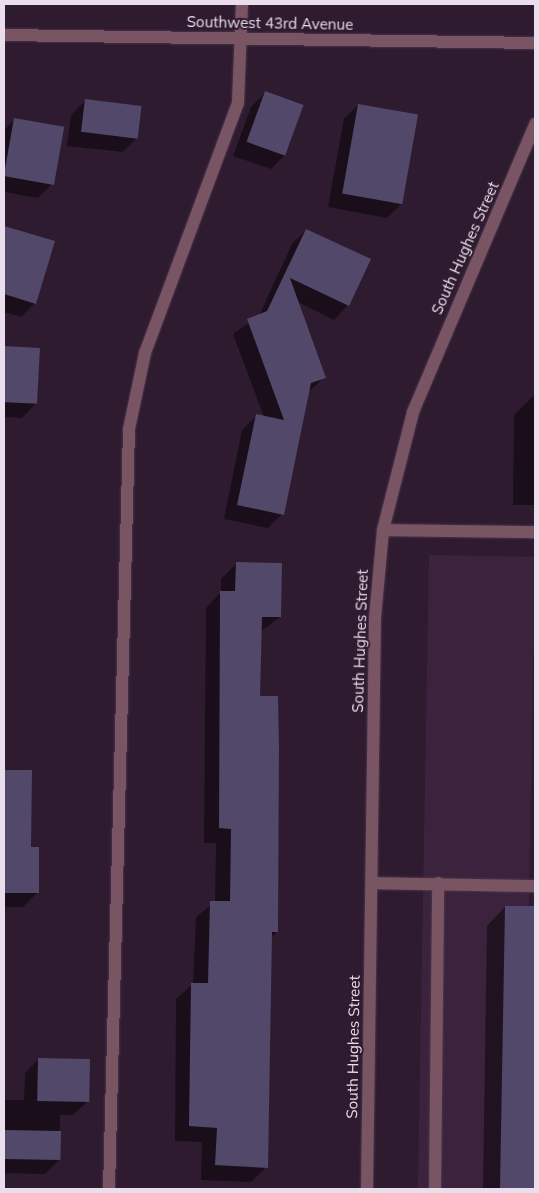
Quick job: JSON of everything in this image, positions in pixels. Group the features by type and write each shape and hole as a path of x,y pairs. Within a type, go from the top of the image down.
{"street":[{"path":"109,1189 129,429 145,353 238,103 242,4"},
{"name":"Southwest 43rd Avenue","path":"4,35 535,43"},
{"name":"South Hughes Street","path":"367,1189 375,618 383,530 413,412 535,124"},
{"path":"383,530 535,532"},
{"path":"372,883 535,886"},
{"path":"435,1189 438,883"}],"shaded area":[{"path":"429,555 535,557 524,1189 418,1189"}],"building":[{"path":"265,91 304,105 285,156 247,142"},
{"path":"85,99 142,106 138,139 81,132"},
{"path":"358,104 418,115 402,204 342,194"},
{"path":"14,118 64,127 54,185 4,176"},
{"path":"4,226 55,241 36,304 4,294"},
{"path":"306,229 371,259 349,306 290,278 326,378 311,383 284,515 237,505 256,414 284,420 247,319 267,311"},
{"path":"4,346 40,348 37,404 4,402"},
{"path":"236,562 282,563 281,617 262,617 260,696 278,696 279,746 278,932 272,932 268,1168 215,1165 217,1128 189,1126 191,983 208,983 210,901 230,901 231,829 219,828 220,591 235,591"},
{"path":"4,770 32,770 31,847 39,847 39,893 4,893"},
{"path":"505,906 535,906 535,1189 500,1189"},
{"path":"38,1058 90,1059 89,1102 37,1101"},
{"path":"4,1130 61,1131 60,1160 4,1159"}]}
